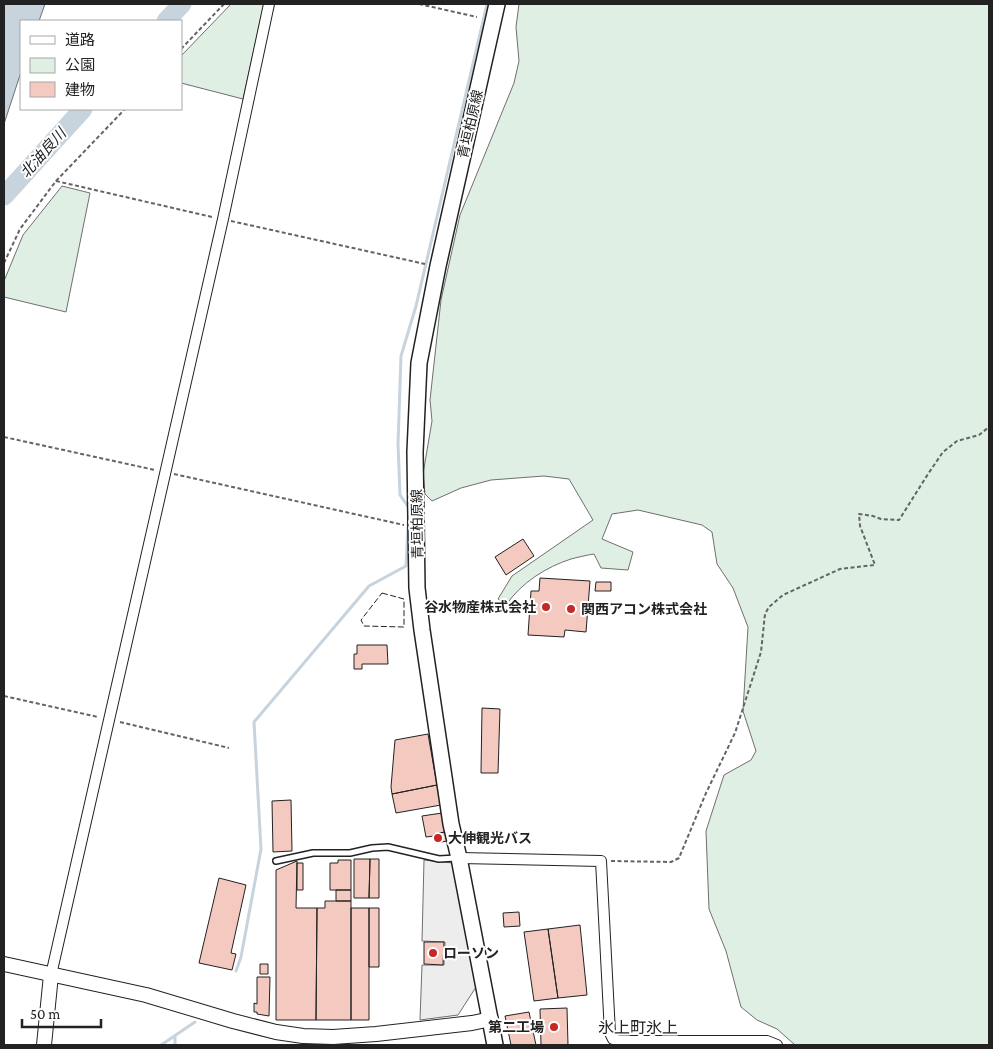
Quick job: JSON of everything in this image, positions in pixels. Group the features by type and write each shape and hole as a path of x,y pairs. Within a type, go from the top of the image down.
{"main road":[{"name":"青垣柏原線","path":"495,1045 451,824 422,630 417,588 416,452 419,363 438,266 497,4"}],"street":[{"path":"44,1045 51,975 166,472 269,4"},
{"path":"459,858 601,861 610,1033 613,1038 620,1042 767,1041 777,1045"},
{"path":"4,964 146,995 233,1021 276,1032 303,1036 333,1037 376,1034 472,1023 491,1019"}],"lane":[{"path":"276,861 313,853 350,853 372,848 388,847 439,859 459,858"}],"path":[{"path":"182,48 224,4"},
{"path":"419,4 476,17"},
{"path":"4,263 20,229 56,181 124,110"},
{"path":"56,181 438,266"},
{"path":"601,861 671,862 679,858 706,793 735,733 760,652 765,614 769,607 783,595 840,569 875,565 860,526 859,514 882,519 899,520 943,452 957,441 979,435 989,427"},
{"path":"4,436 417,528"},
{"path":"4,696 230,748"}],"green space":[{"path":"231,4 264,4 243,99 182,83 182,55"},
{"path":"519,4 989,4 989,1045 795,1045 777,1029 757,1020 741,1007 726,951 709,909 706,831 724,775 751,760 756,751 743,711 748,627 733,588 717,564 712,532 702,525 638,510 612,514 602,539 633,552 628,570 601,568 594,554 571,559 543,571 519,590 506,605 498,599 512,576 593,520 569,479 544,476 491,480 461,488 432,501 425,494 423,474 432,421 430,400 441,300 460,215 514,83 519,61 516,27"},
{"path":"62,186 90,193 66,312 4,297 4,281 23,235"}],"shaded area":[{"path":"4,4 45,4 39,20 20,20 20,75 4,124"},
{"path":"424,860 453,863 476,987 458,1015 420,1020 422,965 444,965 445,942 422,941"}],"building":[{"path":"523,539 534,556 506,575 495,557"},
{"path":"540,578 590,581 586,632 565,630 564,637 528,635 531,591 539,591"},
{"path":"596,582 611,582 611,591 595,591"},
{"path":"357,645 387,645 388,664 362,664 362,669 354,669 354,654 357,654"},
{"path":"482,708 500,709 498,773 481,773"},
{"path":"428,734 437,785 392,794 395,740"},
{"path":"437,785 441,805 396,813 392,794"},
{"path":"291,800 292,851 273,852 272,801"},
{"path":"442,813 445,832 426,837 422,816"},
{"path":"445,832 447,841 436,843 434,834"},
{"path":"354,859 370,859 369,898 354,898"},
{"path":"370,859 379,859 379,898 369,898"},
{"path":"338,860 351,860 351,890 330,890 330,863 338,863"},
{"path":"297,861 296,908 317,908 316,1020 276,1020 276,870"},
{"path":"297,863 303,863 303,890 297,890"},
{"path":"219,878 246,885 231,953 236,954 232,970 199,963"},
{"path":"336,890 351,890 351,901 336,901"},
{"path":"325,901 351,901 351,1020 316,1020 317,908 325,908"},
{"path":"351,908 369,908 369,1020 351,1020"},
{"path":"369,908 379,908 379,967 369,967"},
{"path":"519,912 520,926 504,927 503,913"},
{"path":"580,925 587,995 558,998 548,929"},
{"path":"548,929 558,998 534,1001 524,932"},
{"path":"424,942 444,942 443,965 424,964"},
{"path":"260,964 268,964 268,974 260,974"},
{"path":"257,977 270,977 269,1016 254,1012 254,1003 257,1004"},
{"name":"第二工場","path":"567,1008 568,1045 541,1045 540,1009"},
{"path":"529,1012 536,1045 511,1045 505,1016"}],"waterway":[{"name":"北油良川","path":"167,20 182,4"},
{"path":"236,971 241,957 261,849 254,722 369,586 406,566 409,508 400,495 398,444 401,356 416,306 487,4"},
{"name":"北油良川","path":"4,196 82,110"},
{"path":"161,1045 195,1022"},
{"path":"175,1036 175,1045"}],"fence":[{"path":"382,593 404,599 404,627 364,626 361,620 382,593"}],"place":[{"name":"谷水物産株式会社","path":"546,607"},
{"name":"関西アコン株式会社","path":"571,609"},
{"name":"大伸観光バス","path":"438,838"},
{"name":"ローソン","path":"433,953"},
{"name":"第二工場","path":"554,1027"}],"district":[{"name":"氷上町氷上","path":"638,1027"}]}
